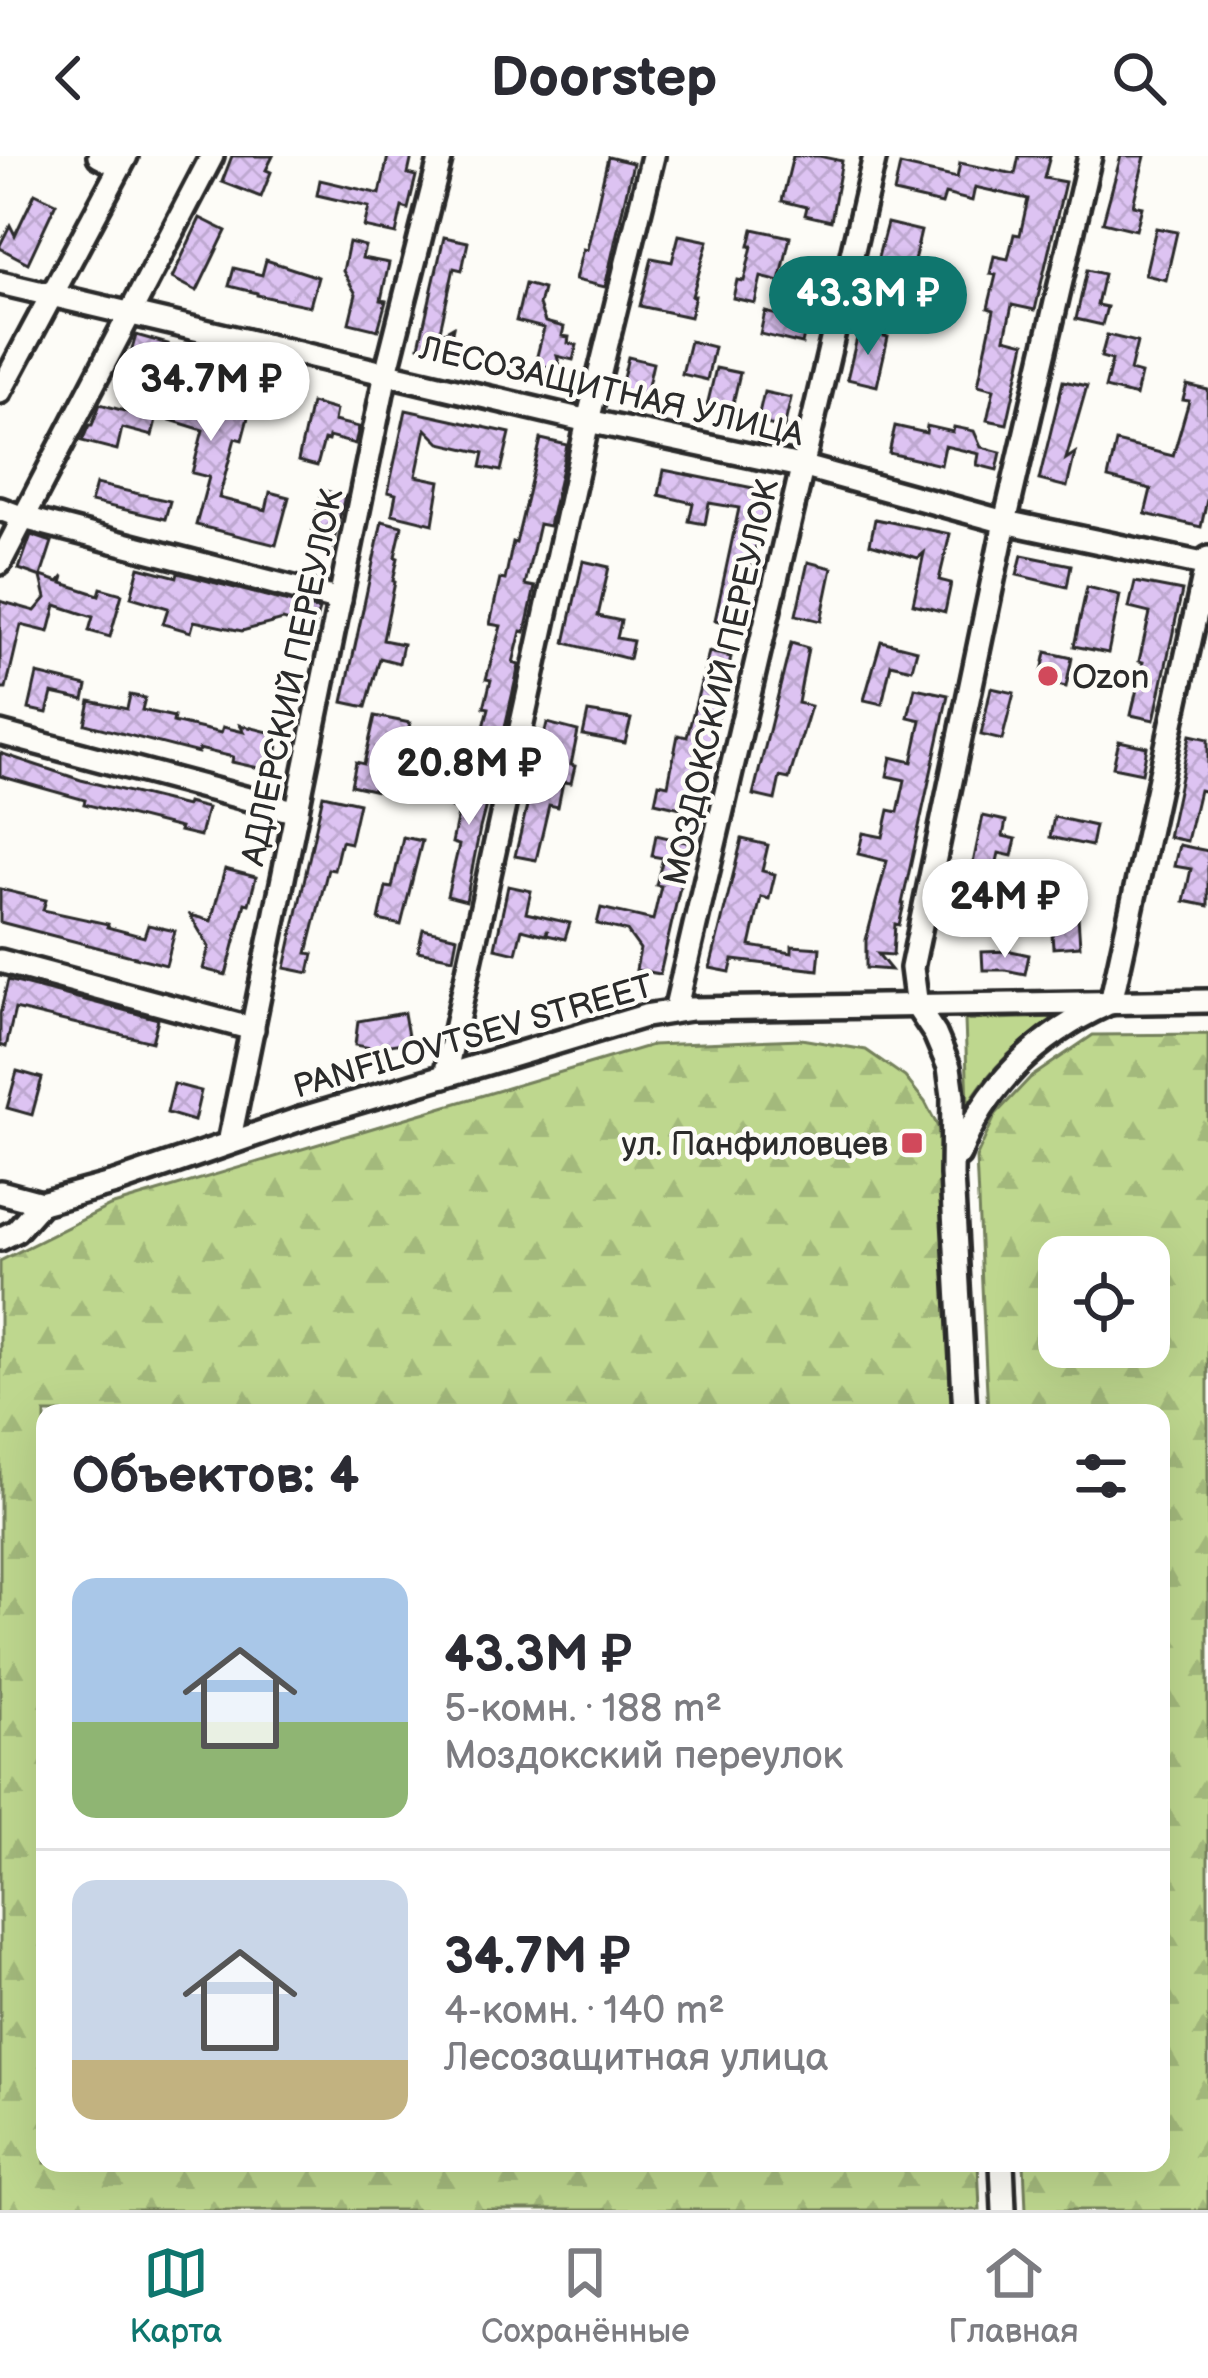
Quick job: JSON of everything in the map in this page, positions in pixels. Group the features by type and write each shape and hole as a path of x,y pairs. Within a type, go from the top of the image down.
{"street":[{"path":"0,392 123,162 99,156"},
{"path":"0,563 212,156"},
{"name":"АДЛЕРСКИЙ ПЕРЕУЛОК","path":"230,1143 386,374 441,156"},
{"path":"445,1076 588,421 652,156"},
{"name":"МОЗДОКСКИЙ ПЕРЕУЛОК","path":"675,1011 875,156"},
{"path":"965,1404 949,1067 917,1007 912,968 1005,522 1090,156"},
{"name":"ЛЕСОЗАЩИТНАЯ УЛИЦА","path":"0,283 805,467 1005,522 1208,563"},
{"path":"0,509 340,600"},
{"path":"952,1175 976,1116 1015,1067 1041,1044 1111,1003 1208,563"},
{"path":"0,733 297,812"},
{"path":"0,961 253,1029"},
{"name":"PANFILOVTSEV STREET","path":"0,1239 16,1231 40,1203 645,1016 690,1009 1208,1001"},
{"path":"0,1192 40,1203"},
{"path":"1002,2172 1004,2210"}],"green space":[{"path":"1058,1017 1007,1055 968,1104 965,1020"},
{"path":"1208,1034 1208,2210 1026,2210 1024,2172 1170,2172 1170,1404 988,1404 976,1158 996,1114 1030,1078 1093,1035"},
{"path":"801,1039 866,1050 905,1077 925,1102 947,1144 956,1404 36,1404 36,2172 978,2172 980,2210 0,2210 0,1261 110,1206 652,1045"}],"building":[{"path":"232,156 273,156 261,197 222,182"},
{"path":"388,156 412,156 408,174 416,176 396,234 364,227 369,207 317,195 320,180 380,194"},
{"path":"793,156 842,161 831,221 805,215 807,207 782,201"},
{"path":"1019,156 1050,156 1044,178 1065,182 1035,310 1012,305 1005,338 1025,343 1007,424 987,420 994,389 978,385 994,310 988,308 996,275 990,274 994,256 1008,259 1014,234 1020,235 1028,199 975,187 972,201 945,194 942,204 894,193 900,165 957,178 960,163 1015,174"},
{"path":"1121,156 1145,156 1133,205 1142,207 1136,230 1103,222"},
{"path":"608,157 633,163 605,287 575,280 583,249 587,250"},
{"path":"35,193 56,203 28,263 0,245 10,225 15,235"},
{"path":"200,218 226,231 197,291 172,278"},
{"path":"887,223 921,231 908,312 866,303"},
{"path":"1156,228 1177,232 1166,280 1145,275"},
{"path":"753,229 790,237 780,282 761,277 755,303 733,298 737,280 744,281"},
{"path":"679,235 708,241 690,317 640,306 652,258 672,262"},
{"path":"444,237 468,242 462,270 454,268 439,335 453,327 448,351 419,346"},
{"path":"349,242 365,246 362,258 389,263 378,330 349,323 356,294 343,271"},
{"path":"266,260 318,277 310,306 229,286 234,268 262,275"},
{"path":"1087,270 1104,274 1097,305 1107,307 1102,325 1076,319"},
{"path":"525,284 543,289 539,305 545,322 564,327 562,336 577,345 573,360 557,356 561,370 535,364 544,328 516,321"},
{"path":"765,312 807,322 802,344 760,334"},
{"path":"859,330 888,337 877,386 847,379"},
{"path":"136,335 168,344 165,354 208,365 201,393 251,406 242,440 235,438 219,498 266,510 270,492 289,497 276,545 196,525 209,477 192,473 203,430 151,414 156,398 163,401 170,375 161,365 130,356"},
{"path":"1107,335 1137,342 1130,371 1141,374 1136,396 1105,388 1112,360 1101,357"},
{"path":"690,341 714,347 707,380 682,374"},
{"path":"628,357 653,363 645,399 619,395"},
{"path":"262,368 287,374 278,410 253,404"},
{"path":"716,368 740,373 731,412 707,406"},
{"path":"1063,381 1087,386 1066,459 1075,453 1067,487 1039,480"},
{"path":"1187,385 1208,390 1208,495 1201,527 1145,514 1151,489 1108,478 1116,442 1173,456 1189,401 1183,400"},
{"path":"764,392 791,398 784,428 757,422"},
{"path":"311,403 336,410 334,421 359,427 355,444 329,437 324,440 317,466 298,461"},
{"path":"100,404 156,420 152,436 122,428 117,450 82,441"},
{"path":"406,410 510,433 501,471 481,467 484,453 440,443 426,429 416,476 440,481 433,524 392,514 396,494 388,492"},
{"path":"895,426 926,433 927,426 974,431 981,447 1001,452 997,470 977,465 979,454 945,446 941,465 889,453"},
{"path":"541,439 567,445 549,526 539,524 525,585 535,587 513,663 519,665 502,740 482,735 491,680 486,679 501,626 490,624"},
{"path":"664,470 768,491 761,495 767,496 738,625 715,620 739,508 709,503 705,524 689,521 693,503 659,495"},
{"path":"96,484 170,501 165,519 91,502"},
{"path":"322,490 345,496 330,556 308,551"},
{"path":"875,519 950,534 939,580 951,583 945,612 913,604 924,553 918,558 870,544"},
{"path":"382,521 402,526 383,640 403,644 399,663 380,658 366,707 343,702"},
{"path":"31,535 52,542 41,576 59,582 64,576 62,583 99,595 101,588 122,594 110,637 89,631 93,617 56,605 49,632 21,625 6,689 0,689 0,601 35,611 46,598 41,577 19,569"},
{"path":"1022,555 1071,565 1067,587 1017,575"},
{"path":"583,561 609,567 598,616 621,621 617,638 633,641 629,659 565,643"},
{"path":"808,562 832,568 821,621 796,615"},
{"path":"139,567 319,610 313,629 283,620 242,631 194,621 191,632 163,624 168,608 131,597"},
{"path":"1135,582 1182,591 1154,720 1131,715 1150,613 1129,608"},
{"path":"1087,587 1120,595 1108,653 1074,646"},
{"path":"881,641 917,650 912,669 891,664 882,704 864,700"},
{"path":"791,643 808,648 798,703 811,706 789,779 780,777 775,800 753,795"},
{"path":"709,652 731,657 708,760 698,758 690,790 702,793 698,812 655,802 659,783 668,785 678,735 687,737"},
{"path":"1046,652 1072,658 1066,687 1040,681"},
{"path":"37,674 87,686 84,700 52,693 47,713 29,709"},
{"path":"915,688 948,695 904,904 899,925 895,924 893,955 878,954 891,970 866,968 866,940 887,861 858,854 863,833 883,837 889,810 898,812 905,780 887,776 891,757 912,762 921,720 908,717"},
{"path":"991,688 1014,693 1002,740 981,735"},
{"path":"130,695 145,698 142,710 174,717 173,722 221,733 223,727 244,732 240,725 281,735 277,750 271,749 267,770 232,762 233,757 199,749 198,753 85,724 90,701 127,709"},
{"path":"588,712 631,719 625,743 583,735"},
{"path":"375,716 410,723 390,794 351,785 356,762 364,764"},
{"path":"547,723 578,731 571,783 563,782 558,807 549,805 536,860 515,856"},
{"path":"1190,735 1208,739 1208,792 1199,790 1187,841 1168,837"},
{"path":"1119,741 1147,747 1142,773 1113,767"},
{"path":"0,753 81,780 207,808 200,836 0,776"},
{"path":"473,765 495,770 466,901 447,896 459,845 452,843 459,810 451,808 455,790 467,793"},
{"path":"323,795 359,803 350,843 341,841 334,870 328,869 307,953 313,954 309,973 285,968"},
{"path":"983,816 1006,821 1003,836 1016,839 1012,856 999,853 990,891 1023,899 1017,925 976,916 982,910 979,868 972,868"},
{"path":"1054,817 1095,826 1091,846 1050,837"},
{"path":"656,835 690,843 660,974 636,970 640,949 627,931 597,924 601,908 653,920 663,858 652,856"},
{"path":"403,837 422,841 401,925 379,920"},
{"path":"742,839 768,845 762,871 775,874 769,899 761,897 750,946 792,953 792,946 820,948 818,970 733,960 730,972 710,968"},
{"path":"1179,845 1208,851 1208,906 1184,901 1191,869 1174,866"},
{"path":"225,869 256,877 226,975 203,969 209,947 190,915 211,921"},
{"path":"508,886 531,891 526,913 570,923 565,939 547,935 548,930 545,935 522,929 516,953 495,948"},
{"path":"0,889 46,900 43,910 144,937 148,925 175,931 166,965 0,922"},
{"path":"1078,916 1080,946 1053,948 1051,918"},
{"path":"423,929 457,937 453,958 418,951"},
{"path":"982,952 1029,955 1025,974 983,970"},
{"path":"8,980 158,1019 152,1042 15,1009 6,1047 0,1045 0,1014"},
{"path":"404,1013 409,1042 371,1048 355,1045 358,1021"},
{"path":"17,1071 42,1078 32,1115 7,1108"},
{"path":"174,1084 201,1091 194,1121 167,1113"}],"place":[{"name":"Ozon","path":"1048,676"},
{"name":"ул. Панфиловцев","path":"912,1143"}]}
